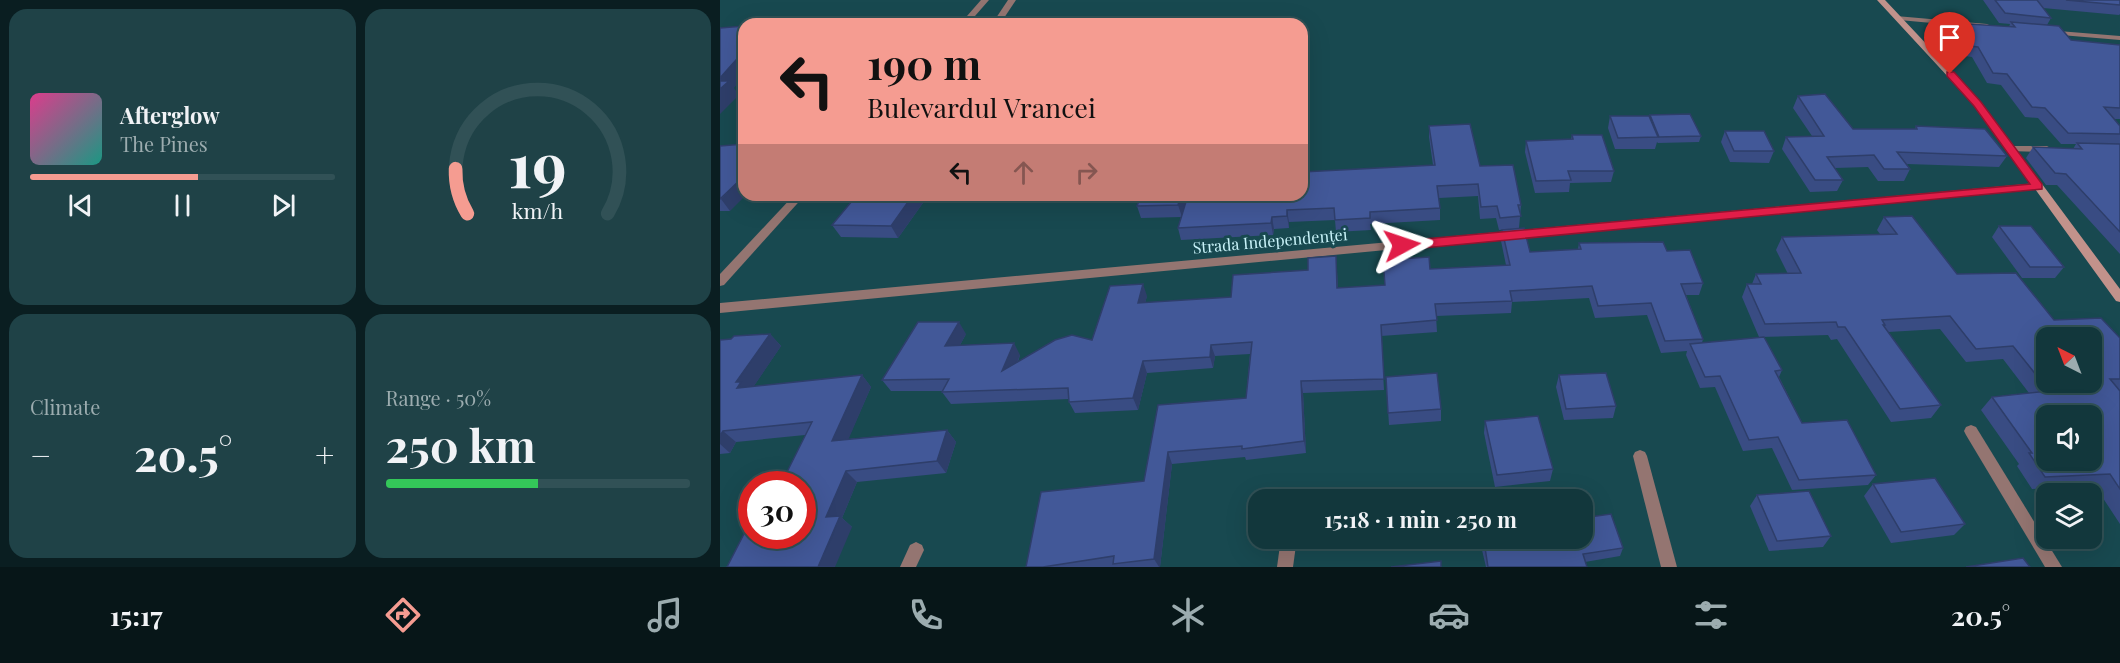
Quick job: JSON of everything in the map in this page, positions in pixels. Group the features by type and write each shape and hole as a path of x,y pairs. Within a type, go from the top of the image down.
{"street":[{"path":"969,18 985,0"},
{"path":"1000,18 1012,0"},
{"path":"1881,0 1978,104 2120,298"},
{"path":"1899,18 1992,26"},
{"path":"2038,31 2120,38"},
{"path":"2012,149 2055,149"},
{"name":"Strada Independenței","path":"720,308 2038,186"},
{"path":"720,282 794,201"},
{"path":"1971,430 2054,567"},
{"path":"1640,456 1670,567"},
{"path":"1286,567 1288,549"},
{"path":"908,567 916,550"}],"building":[{"path":"1995,0 2037,0 2051,18 2005,13"},
{"path":"2066,0 2120,0 2120,5"},
{"path":"2011,22 2059,26 2071,40 2120,45 2120,108 2104,107 2120,126 2120,134 2068,133 2045,108 2032,107 2007,74 1993,73 1978,47 1970,46 1953,23 2015,27"},
{"path":"738,26 738,58 720,78 720,28"},
{"path":"720,81 729,81 720,89"},
{"path":"1825,94 1853,129 1917,129 1916,126 1985,129 2007,156 1897,152 1910,169 1884,169 1874,155 1827,157 1843,180 1815,180 1786,137 1824,136 1798,96"},
{"path":"1690,114 1701,136 1659,137 1650,115"},
{"path":"1610,116 1649,116 1658,137 1618,138"},
{"path":"1470,124 1480,166 1513,165 1521,216 1500,218 1497,206 1481,207 1478,184 1437,186 1440,208 1370,212 1370,218 1335,220 1334,208 1287,210 1287,216 1272,217 1271,223 1178,228 1186,201 1308,201 1308,172 1435,165 1429,126"},
{"path":"1725,131 1764,131 1774,151 1734,151"},
{"path":"1572,135 1602,135 1614,171 1568,171 1571,180 1536,181 1526,141 1573,139"},
{"path":"2077,143 2120,144 2120,232 2066,174 2055,173 2033,147 2082,149"},
{"path":"738,144 738,182 720,199 720,146"},
{"path":"852,201 909,201 891,226 832,225"},
{"path":"1139,201 1179,201 1178,205 1137,206"},
{"path":"1912,216 1957,274 2016,273 2054,320 2101,318 2120,338 2120,379 2110,379 2120,391 2120,489 2110,474 2045,477 2041,471 2102,471 2102,405 2036,405 2036,464 2029,453 2032,453 1992,397 2036,392 2102,393 2102,327 2036,327 2036,375 2013,346 1976,349 1950,316 1882,320 1885,325 1883,325 1941,405 1900,409 1845,327 1838,327 1836,322 1765,324 1747,284 1761,284 1756,274 1801,273 1782,237 1897,234 1884,217"},
{"path":"1999,226 2031,226 2064,267 2030,267"},
{"path":"1524,228 1530,252 1581,249 1579,243 1663,242 1667,251 1690,250 1703,283 1681,284 1703,339 1665,341 1651,303 1598,306 1592,286 1510,291 1512,301 1435,304 1437,320 1381,325 1384,379 1301,381 1304,441 1242,449 1242,446 1168,452 1154,559 1113,564 1114,556 1043,567 1026,567 1041,492 1144,481 1158,405 1246,398 1252,342 1211,345 1210,357 1143,361 1133,398 1069,402 1068,388 942,392 949,379 882,380 918,322 959,322 945,346 1014,343 1002,371 1055,340 1072,335 1092,340 1110,286 1143,284 1138,303 1231,297 1233,275 1308,270 1308,258 1336,256 1337,288 1385,285 1383,260 1429,257 1430,269 1510,265 1502,230"},
{"path":"770,334 736,382 741,382 737,388 862,375 832,441 947,430 937,461 846,471 826,517 840,516 818,567 727,567 738,546 738,549 816,549 816,471 788,471 812,422 723,431 720,436 720,340 731,339 734,336"},
{"path":"1764,337 1782,370 1775,371 1802,423 1847,420 1876,475 1799,480 1778,437 1749,440 1720,376 1705,377 1690,344"},
{"path":"1437,373 1441,409 1388,413 1386,377"},
{"path":"1606,373 1616,406 1566,409 1559,375"},
{"path":"1538,416 1553,469 1497,475 1485,421"},
{"path":"1935,478 1965,524 1901,532 1873,484"},
{"path":"1809,491 1831,536 1777,541 1757,495"},
{"path":"1611,514 1623,548 1583,554 1587,567 1488,567 1485,549 1593,549 1593,516"},
{"path":"2023,558 2030,567 1966,567"},
{"path":"1441,561 1441,567 1391,567"}],"route":[{"path":"1402,245 2038,186 1978,104 1950,74"}]}
